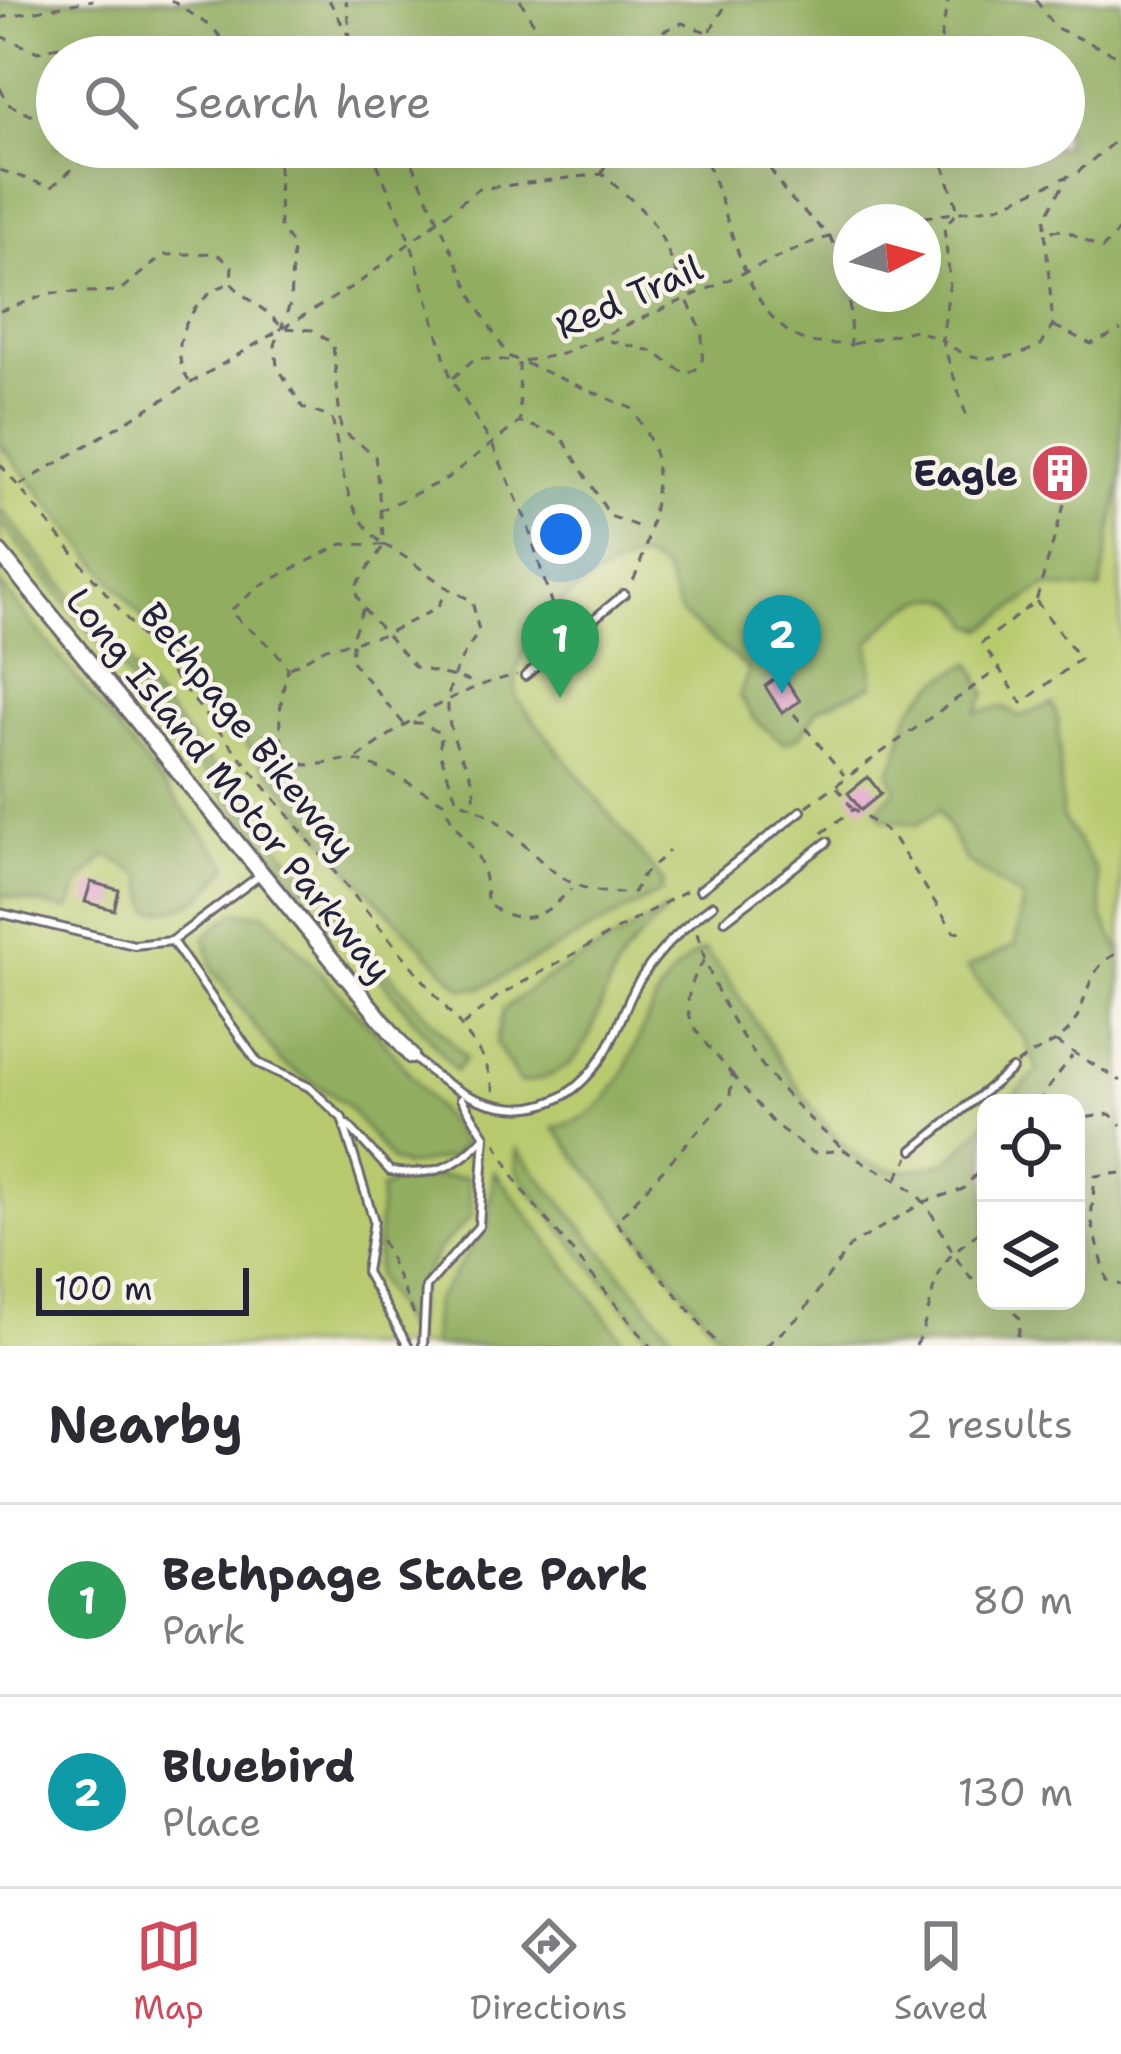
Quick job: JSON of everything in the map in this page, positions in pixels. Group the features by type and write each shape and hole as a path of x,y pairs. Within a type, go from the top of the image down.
{"street":[{"name":"Long Island Motor Parkway","path":"0,553 411,1056"}],"lane":[{"path":"522,675 624,594"},
{"path":"698,888 801,811"},
{"path":"724,920 827,842"},
{"path":"0,913 134,945 172,940 262,873"},
{"path":"459,1096 494,1107 527,1108 557,1099 585,1079 604,1054 639,980 712,905"},
{"path":"172,940 258,1063 309,1087 390,1171 409,1174 460,1164 489,1137"},
{"path":"411,1056 459,1096 489,1137 479,1226 426,1287 423,1346"},
{"path":"913,1150 1012,1069"},
{"path":"342,1118 360,1162 374,1221 366,1272 408,1346"}],"path":[{"path":"0,17 94,0"},
{"path":"171,0 220,36"},
{"path":"329,0 349,36"},
{"path":"346,0 350,36"},
{"path":"520,0 541,36"},
{"path":"709,33 729,0"},
{"path":"941,36 948,0"},
{"path":"1036,0 1054,27 1074,36"},
{"path":"658,36 682,23 710,36"},
{"path":"0,36 36,51"},
{"path":"1085,41 1121,57"},
{"path":"0,88 8,104 36,118"},
{"path":"1085,163 1121,136"},
{"path":"0,170 51,187 74,168"},
{"path":"279,168 280,226 293,246 283,328 275,345 277,366 303,408 332,418 337,472 352,491 362,527 384,545 417,560 445,590 472,600 479,632 451,675 450,701 456,744 474,780 472,806"},
{"path":"379,168 411,244 452,379 493,446 526,520 564,644"},
{"name":"Red Trail","path":"415,168 495,340 519,362 545,360 833,236"},
{"path":"602,174 604,168"},
{"path":"707,168 746,271 770,317 805,340 851,345 915,330 972,359 1022,354 1040,345 1053,325 1045,218 1068,176"},
{"path":"770,168 787,195 830,237 848,272 851,345"},
{"path":"945,168 958,211"},
{"path":"941,214 997,207 1079,168"},
{"path":"18,486 283,328 411,244 437,217 478,190 602,174 657,221 686,297 704,326 702,365 687,375 652,351 598,338"},
{"path":"958,211 944,226 950,282 942,340 968,421"},
{"path":"1045,231 1065,230 1102,249 1121,228"},
{"path":"0,310 52,293 119,290 164,255 216,253 232,266 231,283 246,300 266,307 283,328 313,330 333,344 341,430 375,455 377,512 384,545 355,589 363,608 415,667 476,683"},
{"path":"190,383 180,362 192,312 206,291 231,283"},
{"path":"1053,325 1091,344 1121,330"},
{"path":"452,379 475,358 519,362 633,409 656,454 655,506 645,529 641,568 624,594"},
{"path":"377,512 446,478 520,422 519,362"},
{"path":"520,422 561,436 610,516 645,529"},
{"name":"Bethpage Bikeway","path":"0,464 461,1026 485,1060 494,1107"},
{"path":"1036,602 1080,659 1022,703 982,643 1036,602 1066,498"},
{"path":"384,545 342,544 261,585 230,611 252,636 281,655 288,669 279,706 282,739 291,758 305,766 356,760 403,724 476,683 522,675"},
{"path":"288,669 326,648 352,646 438,608 445,590"},
{"path":"363,608 351,660 403,724"},
{"path":"801,811 996,670"},
{"path":"794,714 845,776"},
{"path":"403,724 420,723 442,734 439,750 457,801 489,814 571,889 634,892 642,876 669,851"},
{"path":"356,760 442,802 452,823 475,843 486,871 487,904 503,914 531,921 545,915 571,889"},
{"path":"835,784 854,809 892,835 954,932 962,931"},
{"path":"820,834 854,809"},
{"path":"461,1026 497,997 698,888"},
{"path":"693,920 704,960 738,1033 797,1110 872,1172 897,1178 924,1202 950,1251 977,1285"},
{"path":"1012,1069 1072,1024 1104,958 1121,952"},
{"path":"704,960 685,991 689,1022 772,1123 813,1153 845,1150"},
{"path":"1054,1041 1121,1081"},
{"path":"1044,1094 1073,1054"},
{"path":"718,1346 616,1222 730,1095 731,1074"},
{"path":"1085,1118 1110,1114 1121,1125"},
{"path":"489,1137 519,1186 650,1346"},
{"path":"897,1178 913,1150"},
{"path":"766,1346 801,1315 850,1246 924,1202 963,1189 977,1173"},
{"path":"1121,1173 1094,1176 1091,1219 1107,1280 1121,1285"},
{"path":"374,1221 422,1335"},
{"path":"916,1346 932,1280 950,1251 977,1234"},
{"path":"1011,1310 1022,1319 1016,1346"}],"green space":[{"path":"0,0 1121,0 1121,1346 0,1346"},
{"path":"0,0 1121,0 1121,479 1100,590 1044,587 984,629 972,625 949,600 921,601 869,643 873,685 819,708 800,736 784,743 757,722 739,696 749,670 680,613 665,571 642,558 598,576 554,610 536,631 516,676 517,699 664,883 663,891 481,988 461,988 354,875 0,444"},
{"path":"0,508 306,879 309,889 299,887 0,522"},
{"path":"0,584 229,866 186,906 150,910 142,876 107,855 79,883 69,910 0,895"},
{"path":"971,663 986,694 976,712 1003,707 1019,717 1052,704 1058,719 1062,817 1097,872 1103,918 1121,954 1121,1346 727,1346 554,1128 585,1116 608,1097 667,982 705,950 805,1098 847,1149 866,1162 917,1170 947,1160 977,1132 977,1310 1085,1310 1085,1094 1014,1094 1038,1071 1025,1039 967,968 1015,945 1023,899 966,861 939,810 917,825 883,819 877,810 896,790 889,772 912,709 952,673"},
{"path":"667,910 622,960 575,1058 544,1078 520,1083 496,1043 503,1010 537,984"},
{"path":"235,912 266,914 380,1037 463,1144 453,1157 405,1166 392,1161 346,1104 281,1062 213,970 205,936"},
{"path":"336,915 466,1058 456,1071 335,923"},
{"path":"516,1149 682,1346 657,1346 525,1184 516,1169"},
{"path":"494,1171 628,1346 432,1346 435,1301 487,1226"},
{"path":"404,1177 467,1177 473,1215 439,1249 419,1284 411,1338 376,1277 381,1189"}],"building":[{"name":"Eagle","path":"1053,454 1074,459 1067,492 1046,487"},
{"path":"782,674 800,701 782,713 765,686"},
{"path":"868,777 881,794 861,810 848,793"},
{"path":"91,882 119,890 114,910 85,902"}],"place":[{"name":"Eagle","path":"1060,473"},
{"name":"Bluebird","path":"782,694"},
{"name":"Bethpage State Park","path":"560,698"}]}
